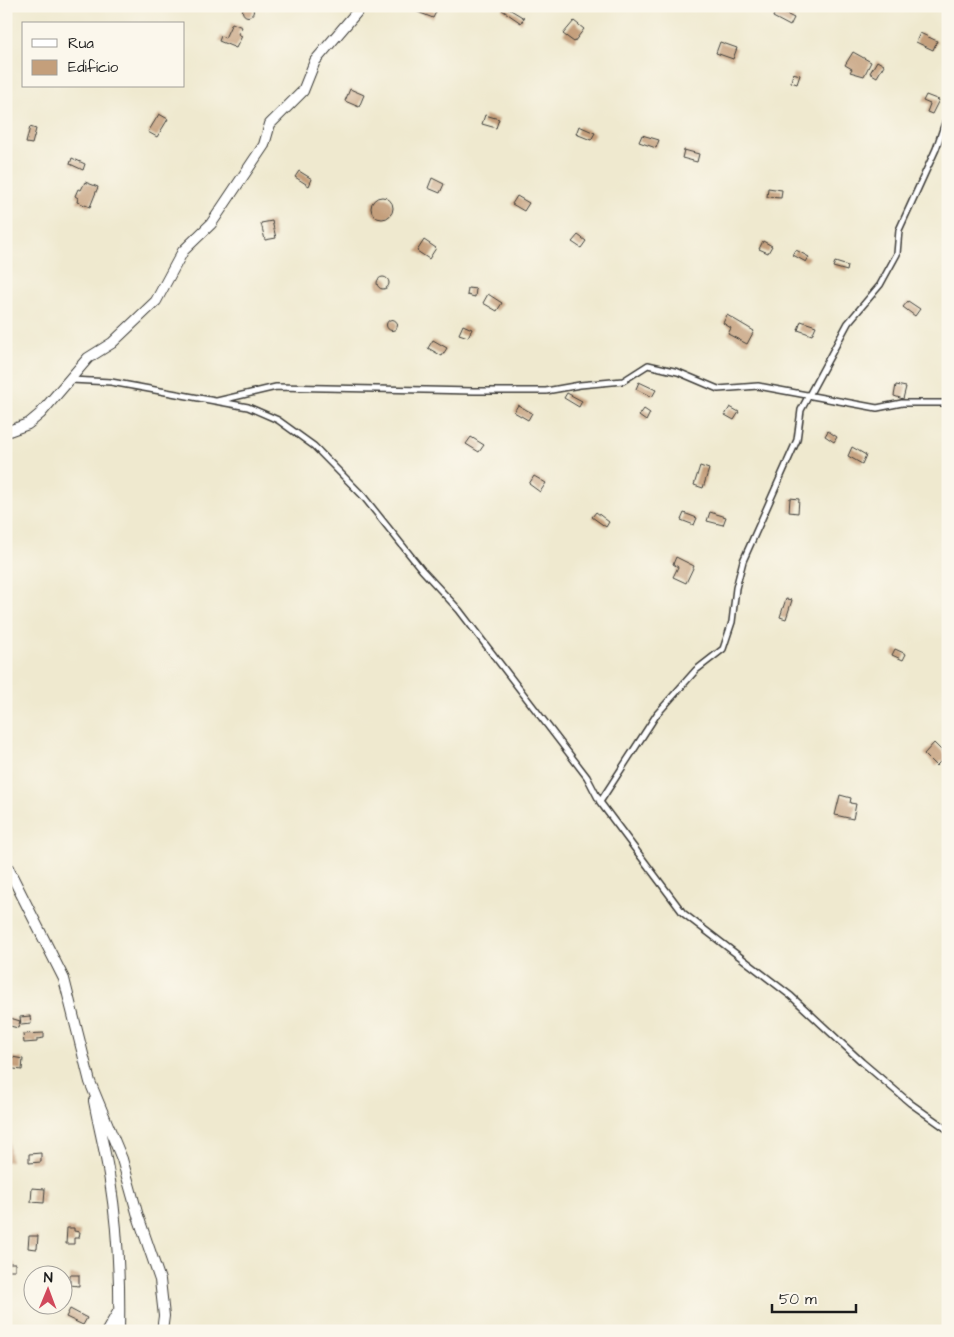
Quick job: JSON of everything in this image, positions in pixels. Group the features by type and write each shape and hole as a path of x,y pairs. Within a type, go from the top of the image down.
{"street":[{"path":"6,432 28,424 40,414 88,358 112,343 156,301 183,251 211,224 264,145 270,124 303,91 315,61 362,6"},
{"path":"6,864 64,978 90,1082 110,1181 118,1262 119,1331"},
{"path":"90,1082 122,1159 138,1216 160,1280 164,1316 162,1331"},
{"path":"107,1331 119,1310"}],"lane":[{"path":"600,802 657,714 696,670 723,649 732,622 742,560 797,440 801,410 848,323 880,284 897,254 899,230 936,149 948,114"},
{"path":"214,402 276,387 474,391 546,390 623,381 648,365 678,372 718,389 758,386 810,394 877,408 902,403 948,402"},
{"path":"71,380 111,382 248,407 278,420 314,446 356,489 422,570 459,610 586,777 600,802 683,913 791,996 862,1062 910,1103 948,1130"}],"building":[{"path":"246,6 250,6 253,11 252,15 246,16 243,13 243,9"},
{"path":"403,6 427,6 436,12 433,18"},
{"path":"504,6 524,18 521,23 502,10"},
{"path":"776,9 794,18 790,26 773,17"},
{"path":"574,21 584,29 574,42 563,34"},
{"path":"232,23 242,27 238,34 242,36 236,48 219,41 221,36 225,38"},
{"path":"920,33 937,41 933,50 916,42"},
{"path":"720,42 737,48 733,59 716,53"},
{"path":"853,52 871,62 864,76 850,72 852,69 845,65"},
{"path":"877,61 884,65 877,77 870,73"},
{"path":"793,73 800,75 797,84 791,82"},
{"path":"350,89 364,95 359,107 345,101"},
{"path":"926,95 939,100 932,114 927,112 930,104 923,101"},
{"path":"159,114 168,119 157,137 148,132"},
{"path":"485,115 499,119 496,128 482,124"},
{"path":"579,126 595,133 591,140 576,134"},
{"path":"30,127 36,129 32,144 26,143"},
{"path":"642,135 659,140 656,148 639,142"},
{"path":"684,150 699,154 697,162 682,158"},
{"path":"72,158 85,164 83,170 70,164"},
{"path":"299,171 312,179 309,186 295,177"},
{"path":"432,178 444,184 440,193 428,188"},
{"path":"85,182 98,187 90,207 77,202 78,198 75,196 78,189 81,190"},
{"path":"768,188 782,190 781,198 767,197"},
{"path":"517,196 529,203 524,211 512,204"},
{"path":"382,197 390,200 393,208 390,216 382,219 374,216 371,208 374,200"},
{"path":"272,221 276,238 265,240 261,223"},
{"path":"578,235 586,241 581,248 572,242"},
{"path":"424,240 436,248 429,259 417,251"},
{"path":"763,241 772,246 768,253 759,249"},
{"path":"796,250 809,257 806,262 793,255"},
{"path":"835,262 848,266 847,271 833,267"},
{"path":"381,277 385,277 389,283 385,289 381,289 377,285 377,281"},
{"path":"468,288 476,289 475,297 467,295"},
{"path":"488,294 502,303 497,311 483,303"},
{"path":"908,301 920,309 915,316 903,307"},
{"path":"727,315 754,331 747,344 728,334 731,328 723,323"},
{"path":"390,320 394,320 397,325 396,329 390,330 387,327 387,323"},
{"path":"801,321 816,326 812,335 798,330"},
{"path":"463,325 472,329 468,337 459,334"},
{"path":"433,340 447,348 442,356 428,348"},
{"path":"639,382 656,390 652,397 636,389"},
{"path":"896,385 906,387 903,399 894,396"},
{"path":"567,393 582,401 579,407 564,398"},
{"path":"518,405 532,413 528,420 514,412"},
{"path":"730,407 739,412 734,420 725,415"},
{"path":"644,409 650,413 646,421 639,416"},
{"path":"828,431 837,437 834,442 825,436"},
{"path":"471,437 484,445 479,452 466,444"},
{"path":"852,447 866,455 862,464 848,456"},
{"path":"700,466 709,469 703,488 694,485"},
{"path":"534,476 546,483 540,492 529,484"},
{"path":"790,498 799,499 798,513 789,512"},
{"path":"596,512 609,522 606,527 592,517"},
{"path":"710,512 726,517 723,525 707,521"},
{"path":"684,513 697,518 694,525 681,520"},
{"path":"676,557 694,566 686,583 673,577 678,567 673,564"},
{"path":"786,599 792,600 786,619 780,617"},
{"path":"895,649 906,654 903,660 892,655"},
{"path":"934,743 948,757 945,763 942,760 936,766 924,754"},
{"path":"840,795 851,798 850,803 856,804 853,819 835,815"},
{"path":"30,1016 31,1024 21,1025 20,1017"},
{"path":"7,1017 20,1021 18,1028 6,1025"},
{"path":"44,1033 44,1038 37,1039 37,1042 24,1043 23,1034"},
{"path":"7,1056 23,1059 22,1070 6,1068"},
{"path":"6,1138 9,1138 11,1161 6,1162"},
{"path":"41,1153 41,1162 29,1163 29,1154"},
{"path":"32,1188 45,1189 44,1203 31,1202"},
{"path":"67,1228 74,1228 74,1231 80,1232 79,1238 74,1238 74,1244 66,1244"},
{"path":"29,1236 38,1236 37,1249 28,1248"},
{"path":"6,1263 15,1263 15,1270 6,1270"},
{"path":"72,1275 79,1275 79,1286 72,1285"},
{"path":"72,1310 87,1318 83,1325 66,1317 68,1314 72,1314"}]}
